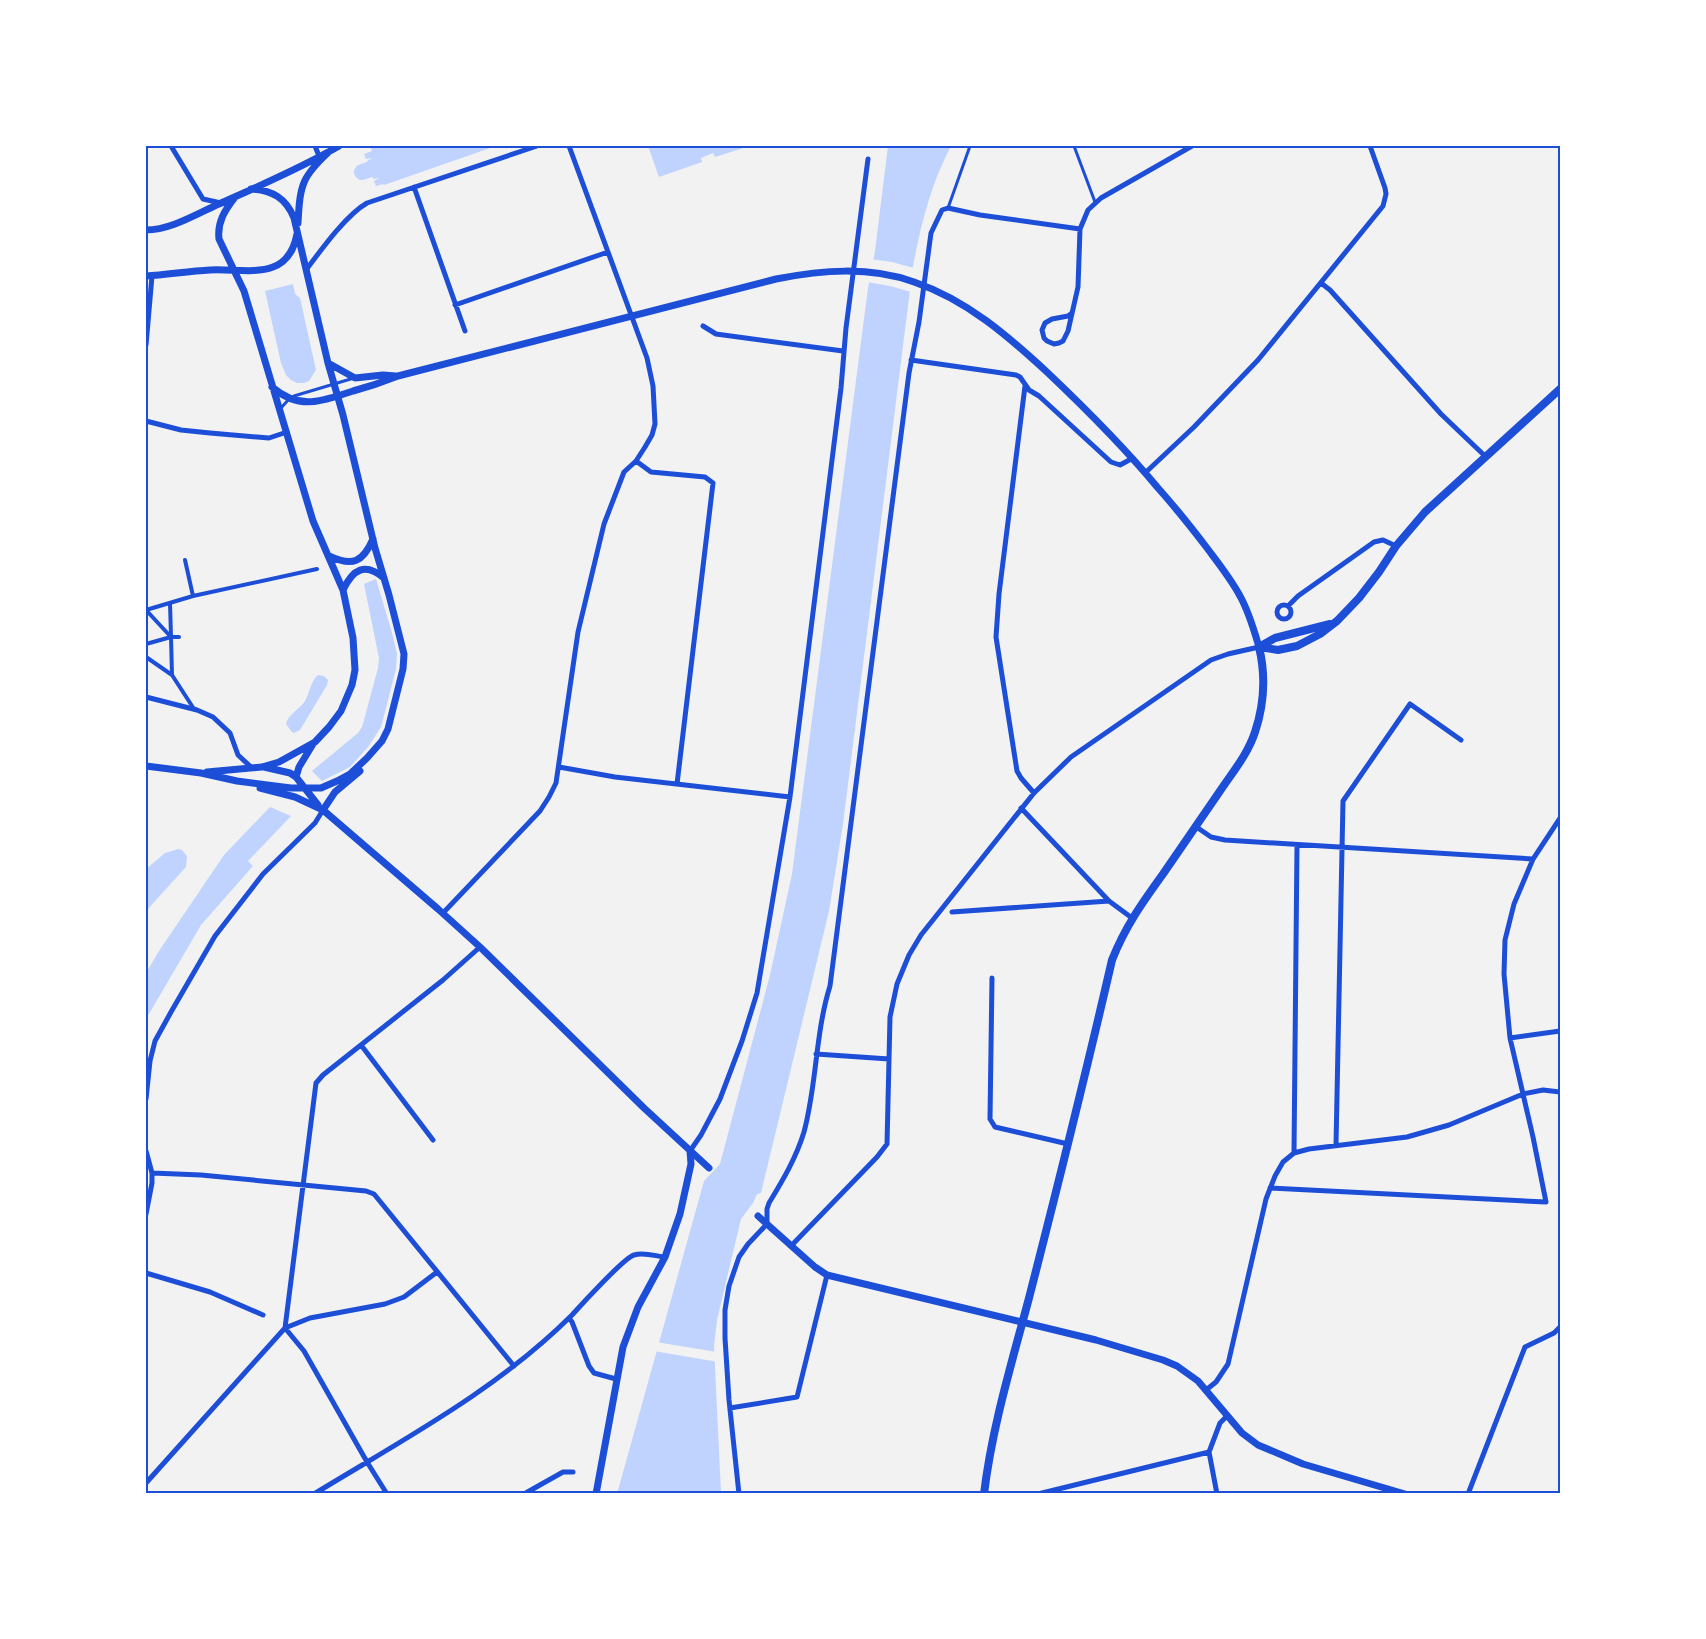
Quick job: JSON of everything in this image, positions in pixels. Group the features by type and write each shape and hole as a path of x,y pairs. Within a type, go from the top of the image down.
{"main road":[{"path":"1259,647 1278,650 1297,646 1320,634 1337,621 1359,598 1396,546 1425,512 1560,389"},
{"path":"1259,647 1275,638 1337,621"},
{"path":"984,1494 991,1450 1011,1360 1068,1144 1112,960 1131,918 1242,758 1255,732 1264,675 1259,647"}],"street":[{"path":"171,146 203,199 221,203"},
{"path":"315,146 319,156"},
{"path":"146,230 173,225 339,146"},
{"path":"306,270 333,236 361,207 537,146"},
{"path":"443,913 540,811 556,783 584,603 604,524 624,472 636,460 652,435 655,424 655,399 650,369 570,146"},
{"path":"1072,313 1045,323 1042,330 1047,341 1054,344 1063,341 1068,331 1078,287 1080,229 1086,212 1095,202 1188,146"},
{"path":"1145,473 1176,446 1258,360 1379,212 1386,200 1385,188 1370,146"},
{"path":"146,345 149,276 213,270 260,272 277,266 292,248 297,231 299,199 306,177 331,150"},
{"path":"596,1494 623,1347 632,1320 665,1257 686,1193 691,1164 690,1151 720,1099 757,993 790,797 841,387 855,249 868,159"},
{"path":"414,187 465,331"},
{"path":"146,1099 150,1061 155,1041 215,936 263,874 315,823 335,792 370,761 388,729 403,669 404,654 328,363 291,210 282,198 271,192 251,189"},
{"path":"235,196 224,213 218,232 222,247 245,293 313,521 343,590 355,652 352,685 341,711 304,758 296,777"},
{"path":"739,1494 730,1407 725,1310 729,1286 739,1257 767,1224 769,1203 790,1167 809,1110 816,1054 825,1001 830,986 911,360 932,233 938,215 942,210 948,208 980,215 1080,229"},
{"path":"455,304 608,252"},
{"path":"272,387 289,399 299,402 315,402 385,382 398,376 675,303 776,279 803,274 845,271 884,273 942,293 987,320 1012,340 1075,399 1132,458 1184,518 1232,581 1248,613 1259,647 1211,660 1071,757 1021,808 921,935 909,955 897,984 890,1017 887,1144 791,1246"},
{"path":"1321,283 1330,290 1442,414 1486,457"},
{"path":"703,326 716,334 843,351"},
{"path":"911,360 1016,375 1020,377 1025,386 1111,462 1120,465 1132,458"},
{"path":"328,363 355,378 398,376"},
{"path":"1025,386 999,594 996,638 1017,771 1034,793"},
{"path":"146,421 181,430 269,438 287,432"},
{"path":"636,460 651,472 705,477 713,483 677,784"},
{"path":"329,556 342,561 357,560 365,555 373,539"},
{"path":"1288,606 1298,596 1374,542 1383,540 1396,546"},
{"path":"185,560 193,596"},
{"path":"171,637 146,610 193,596 316,569"},
{"path":"343,590 352,574 361,570 369,569 385,579"},
{"path":"170,603 172,675"},
{"path":"146,644 179,637"},
{"path":"146,657 172,675 194,709"},
{"path":"146,697 194,709 213,717 230,733 238,755 252,769"},
{"path":"1336,1145 1343,801 1410,704 1461,740"},
{"path":"237,782 304,789 321,788 344,777 367,759 382,741"},
{"path":"201,773 262,767 279,762 315,742"},
{"path":"146,766 201,773 237,782 295,797 322,810"},
{"path":"262,767 283,771 296,777 322,810 480,947 629,1094 709,1168"},
{"path":"559,767 615,777 790,797"},
{"path":"1021,808 1109,901 1131,918"},
{"path":"1270,1188 1546,1202 1510,1038 1504,974 1505,940 1514,904 1533,859 1560,819"},
{"path":"1195,826 1215,838 1533,859"},
{"path":"1294,1153 1297,844"},
{"path":"952,912 1109,901"},
{"path":"387,1494 304,1351 285,1328 314,1090 316,1083 323,1075 443,981 480,947"},
{"path":"992,978 990,1119 995,1127 1068,1144"},
{"path":"1510,1038 1560,1031"},
{"path":"361,1045 433,1140"},
{"path":"816,1054 889,1059"},
{"path":"1206,1390 1216,1382 1228,1364 1257,1231 1270,1188 1279,1167 1287,1157 1309,1149 1407,1137 1449,1125 1523,1094 1543,1090 1560,1092"},
{"path":"146,1151 152,1173 146,1214"},
{"path":"152,1173 201,1175 366,1191 374,1194 514,1366"},
{"path":"758,1215 815,1267 827,1275 1022,1322 1163,1360 1188,1373 1250,1440 1287,1458 1405,1494"},
{"path":"314,1494 479,1393 569,1318 628,1257 643,1254 665,1257"},
{"path":"146,1483 285,1328 310,1318 386,1304 404,1297 437,1272"},
{"path":"146,1273 210,1292 263,1315"},
{"path":"730,1407 797,1397 827,1275"},
{"path":"569,1318 594,1373 616,1379"},
{"path":"1468,1494 1525,1347 1554,1333 1560,1327"},
{"path":"1217,1494 1209,1452 1220,1423 1227,1416"},
{"path":"1038,1494 1209,1452"},
{"path":"524,1494 563,1472 573,1472"}],"lane":[{"path":"948,208 970,146"},
{"path":"1074,146 1095,202"},
{"path":"280,412 289,399 300,393 355,378"}],"water":[{"path":"370,146 496,146 376,186 374,181 379,178 373,179 372,174 379,172 376,163 368,166 367,161 372,158 366,159 364,154 372,151"},
{"path":"648,146 750,146 715,157 713,153 701,158 702,162 659,177"},
{"path":"888,146 951,146 928,204 913,266 843,824 829,911 761,1193 757,1194 741,1219 717,1320 714,1346 721,1493 617,1494 704,1181 720,1164 770,975 792,874"},
{"path":"293,284 295,294 300,298 316,370 309,381 304,383 297,383 286,375 281,363 265,291"},
{"path":"376,579 397,654 396,669 381,727 368,747 350,767 322,781 312,771 358,733 362,727 378,668 379,658 364,584"},
{"path":"318,675 328,680 327,685 300,730 294,733 286,724 287,721 305,701"},
{"path":"270,807 291,816 248,861 253,866 201,925 146,1019 146,973 224,855"},
{"path":"178,849 187,856 186,867 146,911 146,869 165,853"}],"pier":[{"path":"870,259 914,268 916,266 912,297 911,292 866,283"},
{"path":"656,1342 717,1352 718,1362 654,1351"}],"waterway":[{"path":"362,172 438,146"}]}
